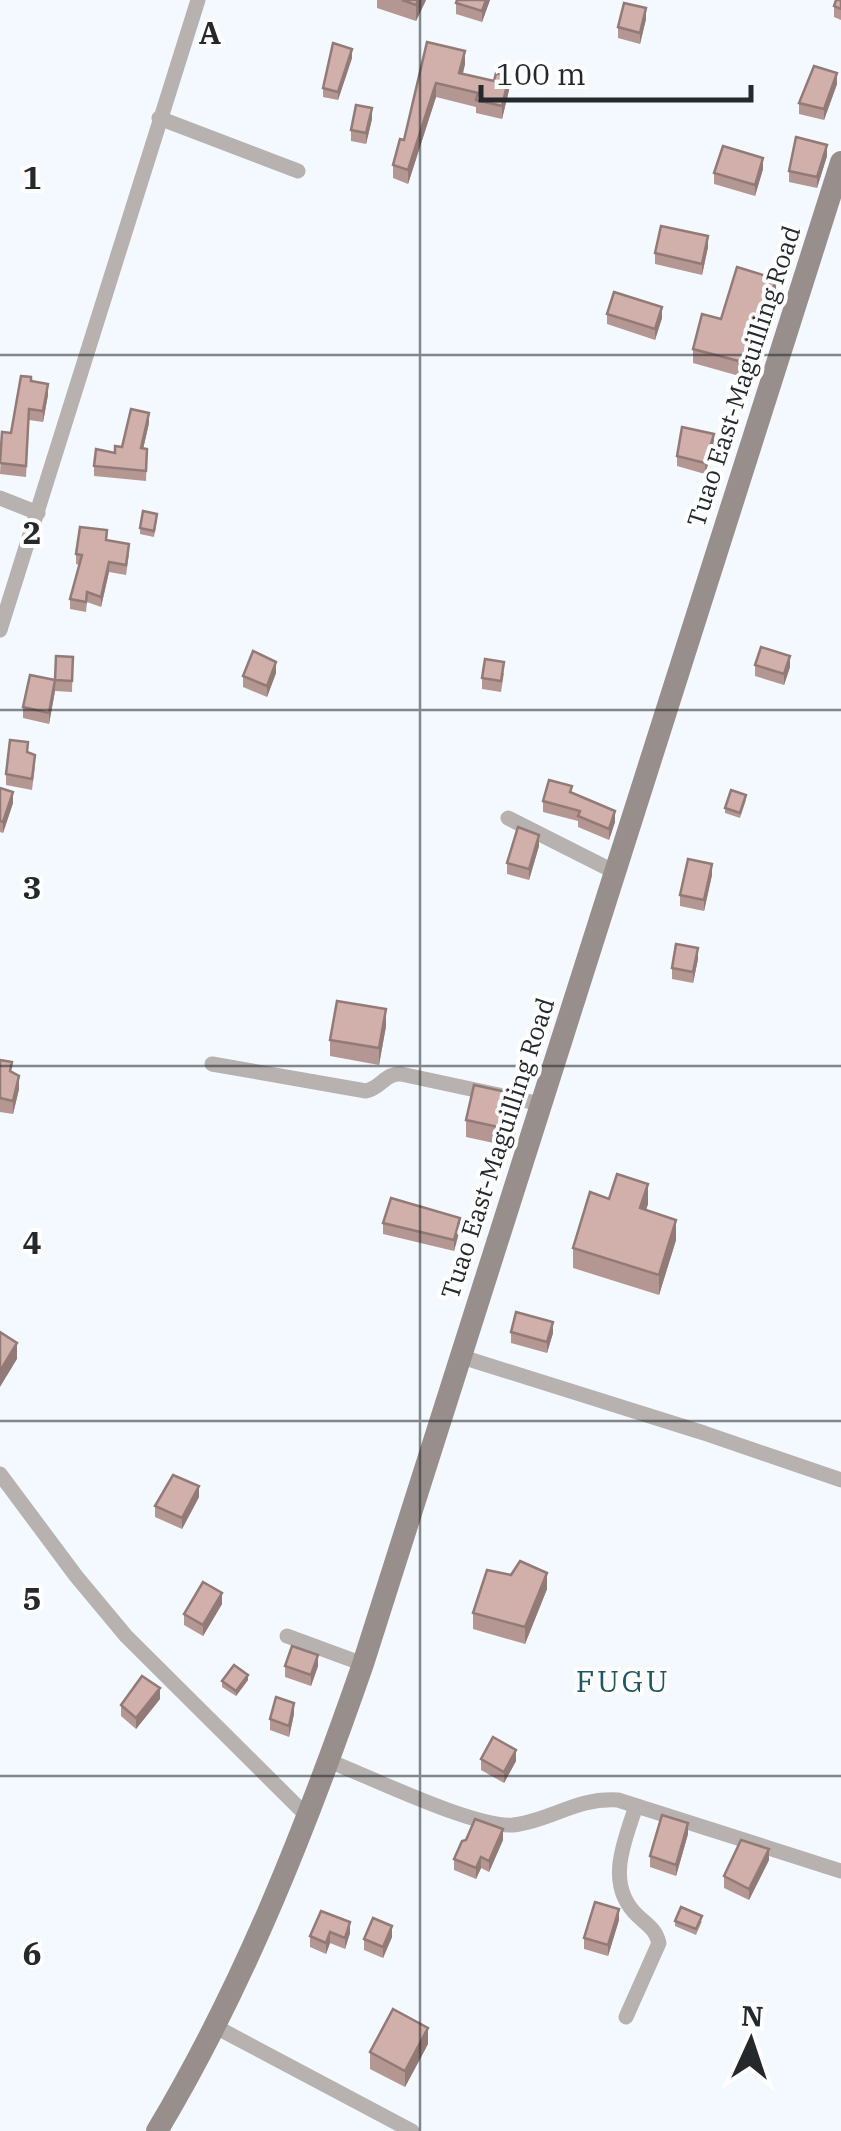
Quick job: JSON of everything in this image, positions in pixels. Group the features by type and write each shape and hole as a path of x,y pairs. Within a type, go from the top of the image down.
{"main road":[{"name":"Tuao East-Maguilling Road","path":"157,2131 216,2026 268,1912 363,1664 841,162"}],"street":[{"path":"0,630 198,0"},
{"path":"160,118 298,171"},
{"path":"0,498 38,513"},
{"path":"508,818 616,872"},
{"path":"212,1064 366,1090 377,1087 388,1076 401,1074 540,1104"},
{"path":"459,1356 841,1480"},
{"path":"0,1474 126,1636 307,1816"},
{"path":"287,1636 363,1664"},
{"path":"329,1761 494,1824 515,1825 587,1800 618,1800 841,1871"},
{"path":"626,2017 659,1943 652,1927 634,1912 619,1880 622,1853 636,1806"},
{"path":"216,2026 412,2131"}],"building":[{"path":"486,0 482,11 456,3"},
{"path":"624,3 646,8 640,33 618,27"},
{"path":"427,42 465,51 459,73 494,81 496,73 509,77 502,106 476,100 478,93 436,83 408,170 393,165 400,139 404,140"},
{"path":"333,43 352,49 338,92 323,88"},
{"path":"814,66 837,73 824,109 799,103"},
{"path":"356,105 372,108 366,133 351,130"},
{"path":"796,137 827,145 817,177 789,171"},
{"path":"723,146 763,158 755,185 714,173"},
{"path":"661,226 708,236 702,264 655,253"},
{"path":"737,267 776,279 750,364 693,349 702,314 721,319"},
{"path":"614,292 662,307 655,329 607,314"},
{"path":"21,376 48,384 43,411 29,409 26,466 0,463 2,432 11,433"},
{"path":"131,409 149,413 141,448 147,449 146,471 94,466 96,449 115,453 115,446 122,447"},
{"path":"682,427 714,434 705,463 677,456"},
{"path":"143,511 157,514 154,531 140,528"},
{"path":"80,527 107,530 106,540 129,544 126,565 109,562 101,597 87,592 86,602 70,599 82,555 76,554"},
{"path":"761,647 790,656 784,674 755,665"},
{"path":"253,651 276,662 267,686 243,676"},
{"path":"56,656 73,657 72,681 55,680"},
{"path":"485,659 504,662 501,681 482,678"},
{"path":"30,675 55,680 49,713 23,707"},
{"path":"10,740 28,742 27,752 35,755 32,779 6,774"},
{"path":"549,780 572,786 570,792 615,811 609,829 578,816 580,811 543,801"},
{"path":"0,788 13,792 3,822 0,821"},
{"path":"731,790 746,795 740,813 725,808"},
{"path":"518,827 539,835 529,869 507,863"},
{"path":"688,859 712,864 704,900 680,895"},
{"path":"676,944 698,948 693,972 672,968"},
{"path":"337,1001 386,1009 379,1048 330,1040"},
{"path":"0,1060 12,1062 10,1071 19,1076 13,1101 0,1098"},
{"path":"474,1085 521,1095 512,1130 466,1120"},
{"path":"617,1174 648,1184 640,1208 676,1220 659,1275 573,1248 590,1192 609,1199"},
{"path":"391,1198 460,1218 454,1240 383,1223"},
{"path":"516,1312 553,1322 547,1342 511,1332"},
{"path":"0,1332 17,1343 0,1371"},
{"path":"173,1475 199,1486 182,1518 155,1506"},
{"path":"520,1561 547,1573 525,1627 473,1613 487,1570 511,1575"},
{"path":"203,1582 222,1593 203,1625 184,1614"},
{"path":"292,1646 318,1655 311,1675 285,1666"},
{"path":"234,1665 248,1675 236,1691 222,1681"},
{"path":"142,1676 160,1688 136,1718 121,1705"},
{"path":"276,1697 294,1703 289,1726 270,1719"},
{"path":"493,1737 516,1750 504,1772 481,1759"},
{"path":"662,1815 688,1823 676,1865 650,1856"},
{"path":"475,1819 503,1829 489,1861 481,1857 476,1868 454,1859"},
{"path":"741,1840 769,1849 749,1889 724,1876"},
{"path":"595,1902 619,1909 608,1945 584,1938"},
{"path":"681,1907 702,1916 696,1929 675,1921"},
{"path":"321,1911 350,1922 345,1938 330,1932 326,1943 310,1936"},
{"path":"373,1918 392,1926 383,1947 364,1939"},
{"path":"393,2009 428,2028 405,2071 370,2052"}],"district":[{"name":"FUGU","path":"623,1680"}]}
